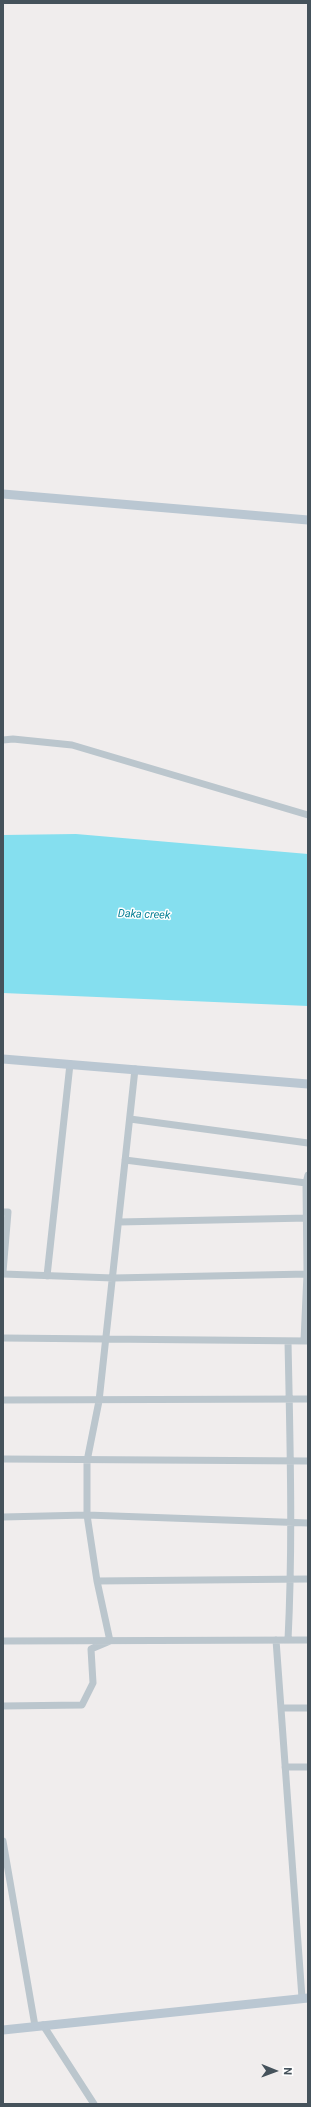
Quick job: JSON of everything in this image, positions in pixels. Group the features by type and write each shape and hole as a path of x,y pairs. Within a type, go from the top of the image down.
{"street":[{"path":"3,494 308,520"},
{"path":"3,740 13,739 72,745 308,815"},
{"path":"3,1059 308,1084"},
{"path":"47,1276 70,1064"},
{"path":"110,1641 97,1581 87,1515 87,1461 99,1401 135,1070"},
{"path":"130,1119 308,1143"},
{"path":"3,1338 306,1341 307,1179 125,1160"},
{"path":"3,1212 8,1212 3,1273 112,1278 307,1274"},
{"path":"119,1222 307,1218"},
{"path":"288,1341 291,1460 291,1578 288,1640"},
{"path":"3,1400 99,1401 308,1399"},
{"path":"3,1459 87,1461 308,1460"},
{"path":"3,1517 87,1515 308,1523"},
{"path":"97,1581 308,1579"},
{"path":"3,2030 305,1998 285,1767 276,1640"},
{"path":"3,1641 308,1640"},
{"path":"3,1706 82,1705 93,1683 90,1649 110,1641"},
{"path":"281,1708 308,1708"},
{"path":"285,1767 308,1767"},
{"path":"3,1841 39,2025 94,2104"}],"water":[{"name":"Daka creek","path":"76,834 308,854 308,1006 3,993 3,835"}]}
